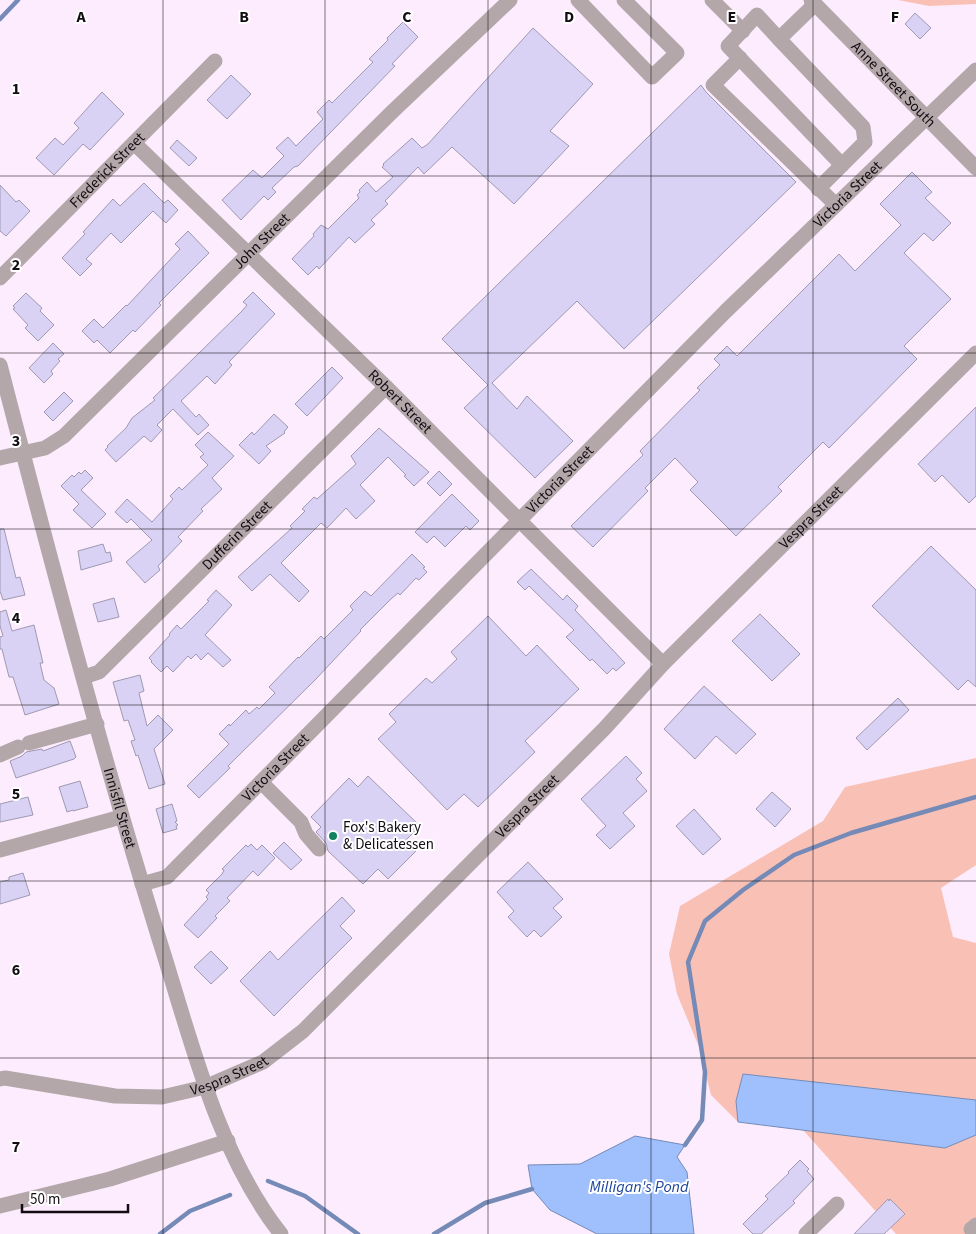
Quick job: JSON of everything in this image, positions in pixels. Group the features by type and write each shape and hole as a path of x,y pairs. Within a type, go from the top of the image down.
{"street":[{"name":"John Street","path":"0,458 45,448 64,436 392,112 510,0"},
{"path":"578,0 652,77 677,53 624,0"},
{"path":"712,0 742,31"},
{"path":"779,39 813,2"},
{"name":"Anne Street South","path":"813,2 976,168"},
{"path":"818,189 842,165 865,142 863,127 758,15 728,46 842,165"},
{"path":"740,58 713,85 836,205"},
{"name":"Frederick Street","path":"0,278 215,61"},
{"name":"Victoria Street","path":"142,884 167,877 726,311 976,70"},
{"name":"Robert Street","path":"134,143 386,386 519,522 664,664"},
{"name":"Vespra Street","path":"0,1079 5,1078 116,1096 162,1097 206,1087 263,1062 303,1032 605,728 664,664 976,353"},
{"name":"Innisfil Street","path":"0,365 121,817 206,1087 241,1172 281,1234"},
{"name":"Dufferin Street","path":"84,677 98,672 386,386"},
{"path":"0,755 23,745 96,724"},
{"path":"261,782 301,822 306,834 319,848"},
{"path":"0,850 121,817"},
{"path":"0,1206 110,1179 228,1141"},
{"path":"806,1234 837,1204"},
{"path":"976,1225 971,1229 976,1234"}],"shaded area":[{"path":"898,0 976,0 976,4 929,6"},
{"path":"976,758 976,865 941,888 953,937 976,943 976,1100 743,1074 736,1101 738,1122 711,1095 699,1047 677,994 669,954 680,906 823,821 845,787"},
{"path":"803,1130 945,1148 976,1135 976,1234 896,1234"}],"water":[{"path":"743,1074 976,1100 976,1135 945,1148 738,1122 736,1101"},
{"name":"Milligan's Pond","path":"635,1136 685,1145 677,1157 687,1172 694,1234 597,1234 550,1210 532,1189 528,1165 580,1164"}],"building":[{"path":"915,13 931,28 920,39 905,24"},
{"path":"403,22 418,37 392,64 395,66 298,166 294,167 272,188 276,192 268,200 264,196 241,220 222,200 253,170 262,178 284,156 276,148 288,137 296,146 323,119 317,112 329,100 332,103 373,62 369,59"},
{"path":"533,28 593,84 550,131 569,146 514,204 452,147 424,174 418,167 385,201 388,204 371,220 375,224 355,243 349,237 319,269 317,266 308,275 292,259 314,236 313,234 321,225 328,229 359,198 357,195 360,192 359,190 367,182 376,192 393,177 382,167 383,164 412,138 422,148 428,144"},
{"path":"231,75 251,94 227,119 207,100"},
{"path":"701,85 796,182 624,349 577,301 492,383 517,409 527,396 573,441 535,478 464,408 488,385 442,339"},
{"path":"102,92 124,114 90,150 83,144 54,175 36,158 55,138 63,145 79,128 74,123"},
{"path":"177,140 197,158 189,166 170,148"},
{"path":"912,172 932,192 925,198 951,223 933,241 924,233 904,253 951,299 904,346 917,359 829,448 823,442 778,487 782,491 736,536 690,490 698,482 675,458 645,488 648,491 593,547 571,526 643,455 640,451 700,390 697,388 720,365 714,359 727,346 737,356 839,254 855,271 901,225 880,204"},
{"path":"144,183 164,203 168,200 178,210 166,223 153,211 121,243 111,233 86,259 92,264 80,276 62,258 85,234 83,232 113,199 120,206"},
{"path":"0,185 16,202 19,200 30,211 6,236 0,231"},
{"path":"188,231 209,253 159,303 161,305 135,332 133,330 110,353 97,340 94,343 82,331 94,319 103,328 127,306 180,249 175,244"},
{"path":"253,292 275,314 229,362 232,365 215,384 207,376 181,401 196,417 199,414 209,425 198,435 173,409 157,425 162,430 151,442 144,436 116,462 105,450 107,446 126,428 132,418 155,400 153,398 242,311 247,305 243,302"},
{"path":"26,293 42,308 40,311 54,325 38,341 25,328 28,325 13,309 15,308 13,306"},
{"path":"53,343 64,354 58,359 60,361 51,371 53,374 44,383 29,368"},
{"path":"332,367 343,378 307,416 295,404"},
{"path":"64,392 73,401 53,421 44,412"},
{"path":"976,407 976,496 969,503 942,475 935,482 918,464"},
{"path":"274,414 288,427 285,433 266,446 271,451 259,464 239,445 252,432 254,435"},
{"path":"379,428 429,472 414,486 388,457 360,485 375,501 356,519 346,508 327,528 321,523 281,563 309,591 299,602 270,574 252,591 238,577 292,528 290,526 305,511 302,509 314,497 317,499 356,464 351,456"},
{"path":"208,432 234,456 212,478 222,489 201,509 203,511 178,537 182,541 158,566 160,570 145,583 126,562 152,540 131,519 127,523 115,512 127,499 152,522 173,499 170,496 179,487 182,490 208,465 200,457 204,454 195,445"},
{"path":"85,470 93,478 81,490 106,514 92,528 73,510 79,504 61,486 72,475 74,477 79,472 81,474"},
{"path":"439,471 452,484 440,496 427,483"},
{"path":"452,494 479,521 470,530 466,526 445,547 434,536 427,543 415,532"},
{"path":"0,529 4,529 16,578 20,577 25,595 3,600 0,591"},
{"path":"103,544 106,553 110,552 112,561 81,570 78,551"},
{"path":"931,546 976,590 976,687 968,680 958,690 872,606"},
{"path":"412,554 425,567 423,568 427,572 419,580 416,578 400,595 398,593 391,599 315,680 228,766 230,768 199,798 187,786 229,744 219,734 246,710 249,714 257,707 259,709 275,693 269,687 298,657 321,636 324,639 353,610 350,606 365,591 371,596"},
{"path":"531,569 563,600 567,595 578,606 575,610 625,663 616,671 613,668 607,674 592,659 590,661 566,637 574,630 529,586 525,590 517,582"},
{"path":"216,590 232,605 205,635 231,660 223,667 208,653 201,660 196,654 191,659 188,656 173,672 167,666 161,672 149,658 177,625 181,629 209,601 207,600"},
{"path":"114,598 119,617 98,622 93,604"},
{"path":"6,610 12,631 34,625 43,663 40,663 44,680 54,688 59,704 25,715 13,677 9,677 2,649 0,649 0,637 3,636 0,626 0,612"},
{"path":"760,614 800,654 772,681 732,641"},
{"path":"488,616 526,656 537,645 579,689 525,741 535,752 478,807 464,794 447,810 378,739 396,722 389,714 426,678 432,683 457,659 451,652"},
{"path":"140,675 144,691 139,693 147,726 158,715 173,730 154,749 165,784 149,789 138,755 136,756 131,741 135,740 128,720 124,721 113,682"},
{"path":"704,686 756,734 736,754 716,736 695,759 664,729"},
{"path":"898,698 909,710 867,750 856,738"},
{"path":"70,741 76,757 74,759 16,778 10,761 22,756 26,752 42,749 43,751"},
{"path":"626,756 642,773 636,779 647,791 623,813 635,826 610,849 596,835 606,826 581,799"},
{"path":"368,776 420,826 405,841 416,851 388,879 378,869 363,884 328,851 326,843 316,832 321,827 311,817 349,778 358,787"},
{"path":"80,781 88,807 67,812 59,787"},
{"path":"772,792 791,809 775,827 756,809"},
{"path":"28,797 33,815 0,822 0,804"},
{"path":"172,804 177,821 175,822 178,825 176,826 177,829 163,833 156,809"},
{"path":"694,809 721,839 703,855 676,826"},
{"path":"284,842 302,860 291,870 273,853"},
{"path":"251,844 257,850 262,845 275,858 258,876 253,871 227,898 230,901 215,916 217,918 198,938 184,925 208,899 206,897 209,893 206,890 222,874 224,870 222,869 246,845 248,847"},
{"path":"528,862 563,899 553,908 562,917 541,937 534,930 527,937 508,917 514,911 497,892"},
{"path":"23,873 30,895 0,904 0,882"},
{"path":"342,897 355,911 340,926 352,938 274,1016 240,981 270,951 278,960"},
{"path":"211,951 228,968 211,984 194,967"},
{"path":"800,1160 809,1169 807,1171 814,1179 793,1201 795,1203 761,1234 753,1234 743,1224 768,1199 765,1196"},
{"path":"888,1199 905,1214 884,1234 854,1234"}],"waterway":[{"path":"0,19 18,0"},
{"path":"685,1145 702,1120 705,1072 688,962 705,921 743,890 794,855 851,833 976,797"},
{"path":"268,1181 305,1196 358,1234"},
{"path":"434,1234 485,1203 532,1189"},
{"path":"160,1234 190,1211 230,1195"}],"place":[{"name":"Fox's Bakery & Delicatessen","path":"333,836"}]}
